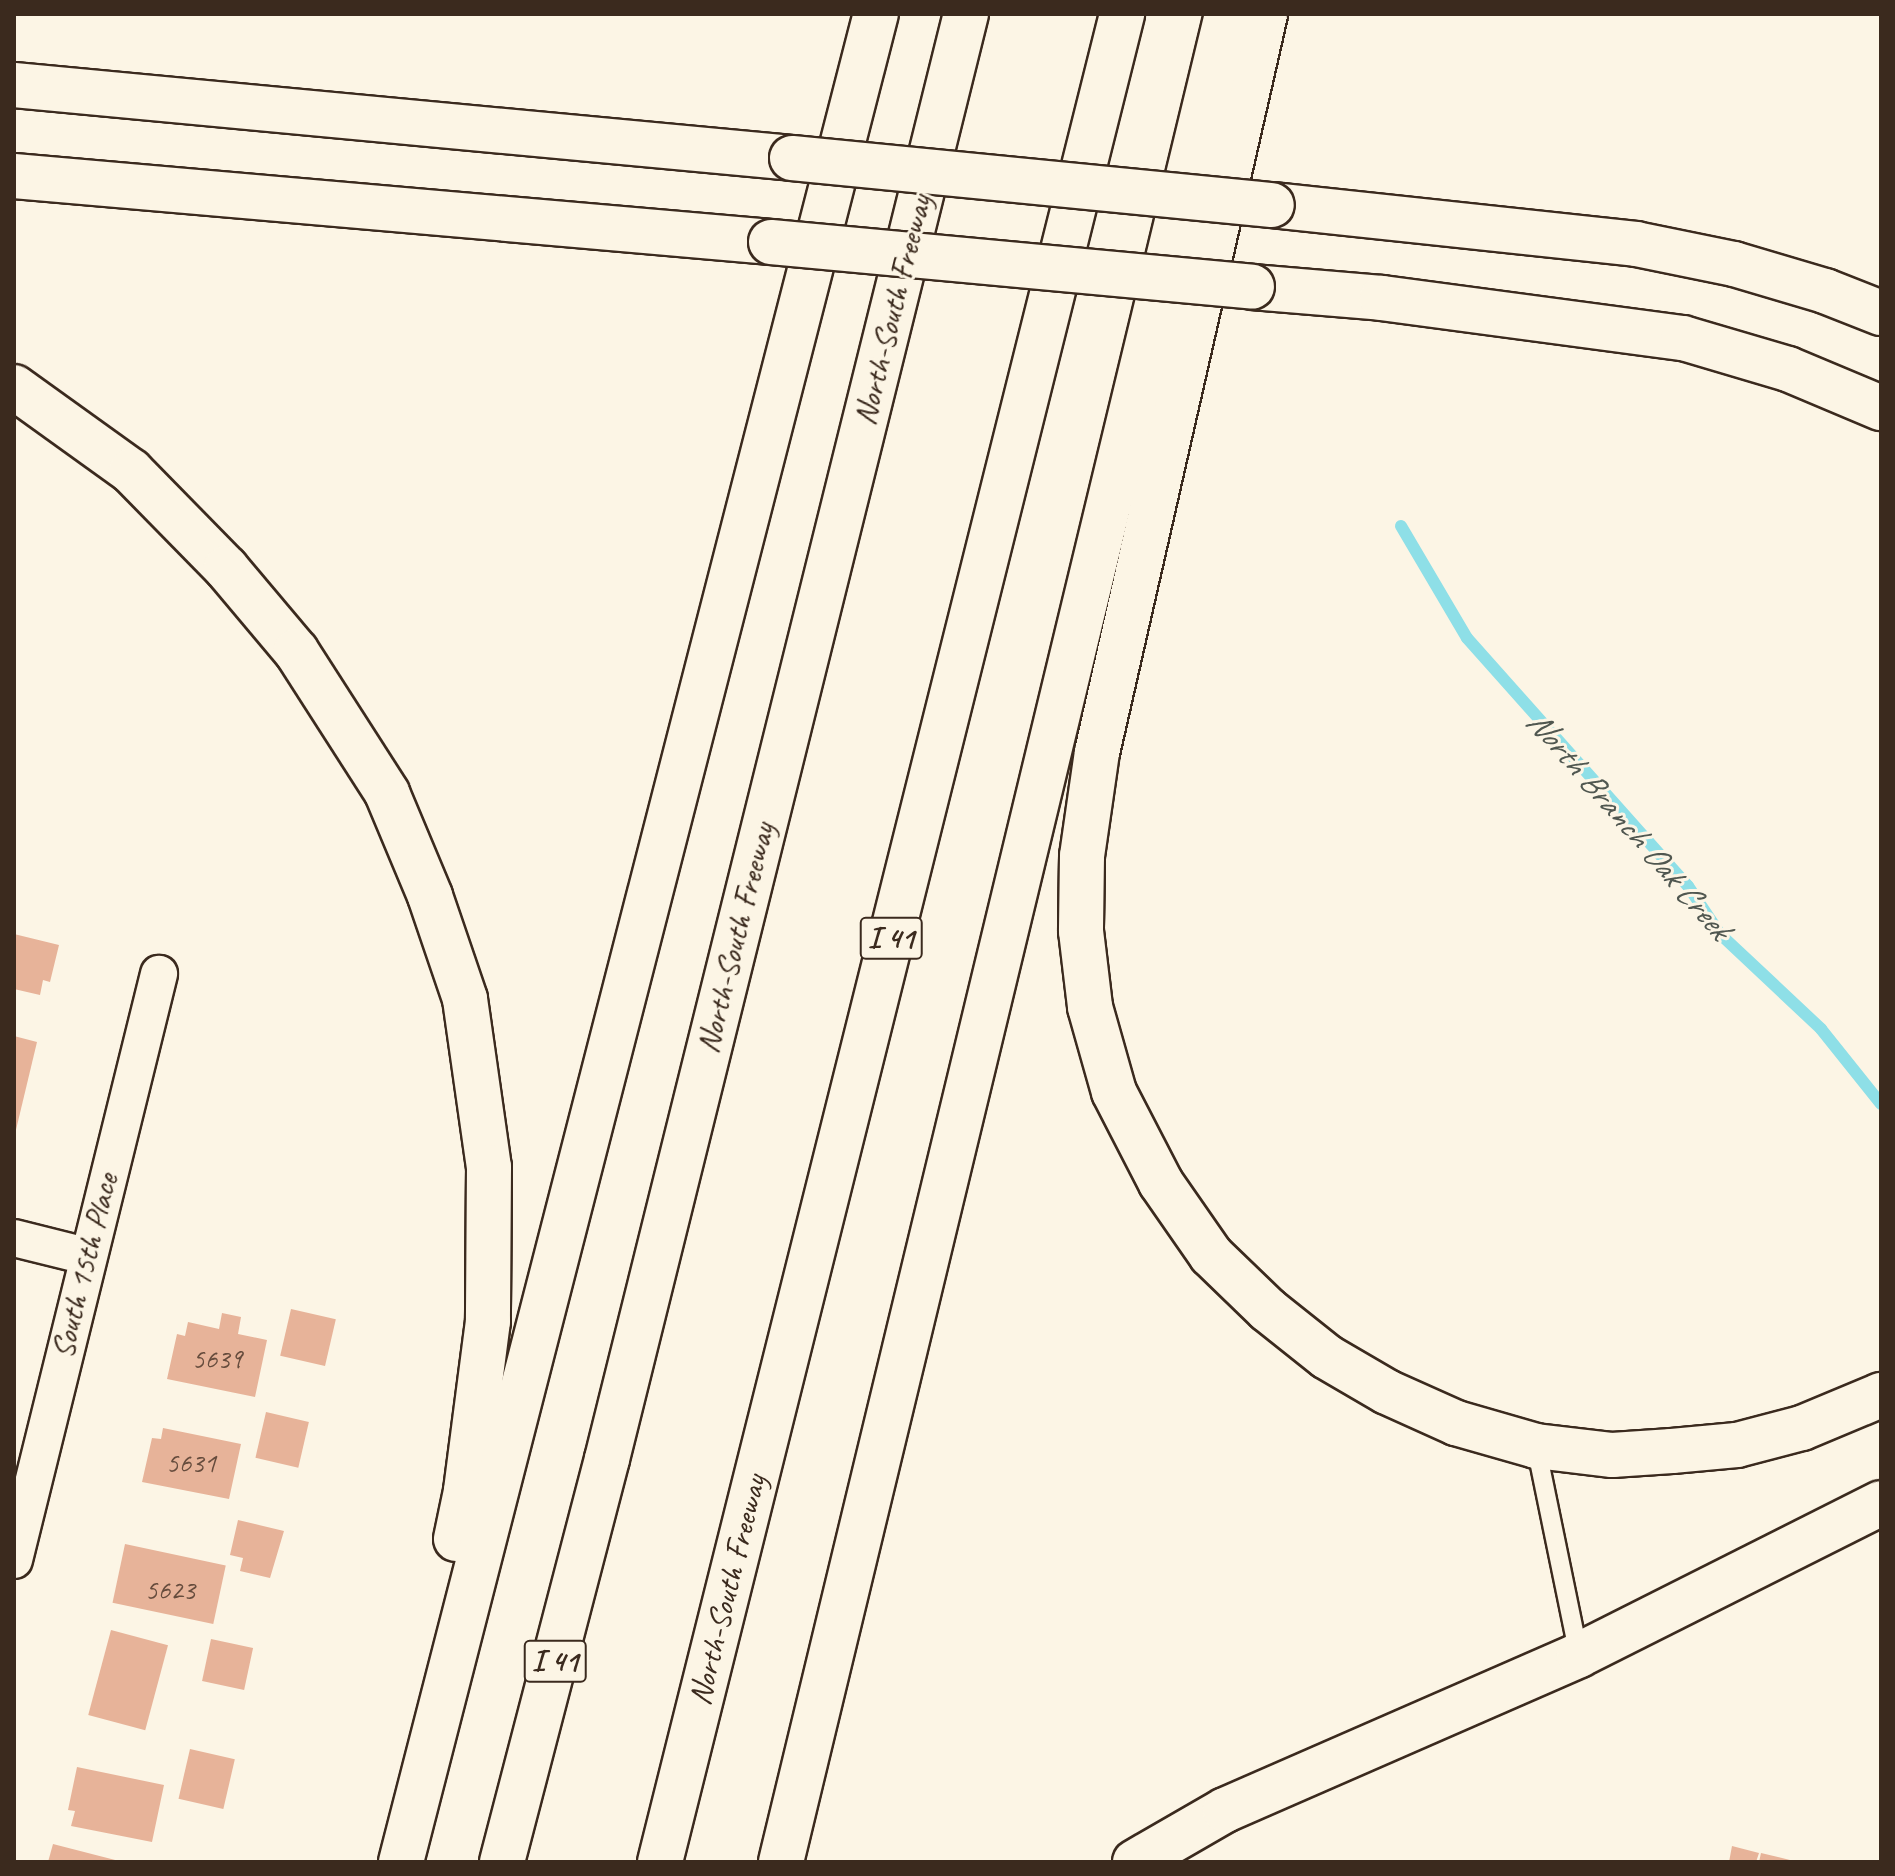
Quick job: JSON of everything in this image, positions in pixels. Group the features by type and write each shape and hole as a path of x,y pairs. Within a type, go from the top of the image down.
{"highway":[{"path":"401,1862 876,14"},
{"name":"North-South Freeway","path":"502,1862 607,1459 966,14"},
{"name":"North-South Freeway","path":"660,1862 1122,14"},
{"path":"781,1862 1227,14"},
{"path":"1265,14 1097,752 1082,856 1081,931 1090,1007 1114,1092 1161,1183 1211,1255 1268,1310 1339,1364 1387,1392 1456,1423 1536,1446 1612,1455 1737,1445 1802,1428 1881,1395"},
{"path":"14,85 1272,205 1636,244 1734,264 1825,291 1881,313"},
{"path":"14,176 1442,305 1683,338 1788,369 1881,408"},
{"path":"14,387 131,471 226,568 296,651 387,793 430,896 465,999 489,1167 488,1321 466,1491 387,1862"},
{"path":"1135,1862 1225,1810 1579,1655 1881,1503"}],"street":[{"name":"South 15th Place","path":"14,1560 86,1256 159,974"},
{"path":"14,1238 86,1256"}],"lane":[{"path":"1536,1446 1579,1655"}],"building":[{"path":"14,934 59,945 50,982 43,980 40,995 14,989"},
{"path":"14,1036 37,1042 15,1134 14,1133"},
{"path":"291,1309 336,1319 325,1366 280,1356"},
{"path":"222,1313 241,1317 238,1334 267,1340 255,1397 167,1379 177,1334 185,1336 188,1322 219,1329"},
{"path":"266,1412 309,1422 298,1468 255,1458"},
{"path":"163,1428 241,1444 229,1499 142,1482 152,1438 161,1439"},
{"path":"238,1520 284,1531 270,1578 240,1571 243,1558 230,1555"},
{"path":"125,1544 226,1565 213,1624 113,1603"},
{"path":"111,1630 168,1645 145,1730 88,1715"},
{"path":"211,1639 253,1648 244,1690 202,1681"},
{"path":"190,1749 235,1759 223,1809 179,1799"},
{"path":"77,1767 164,1785 152,1842 71,1826 75,1811 68,1810"},
{"path":"53,1844 119,1861 48,1862"},
{"path":"1732,1846 1759,1853 1756,1862 1729,1862"},
{"path":"1761,1853 1794,1861 1794,1862 1759,1862"}],"waterway":[{"name":"North Branch Oak Creek","path":"1401,526 1467,638 1688,886 1720,934 1821,1029 1881,1104"}]}
